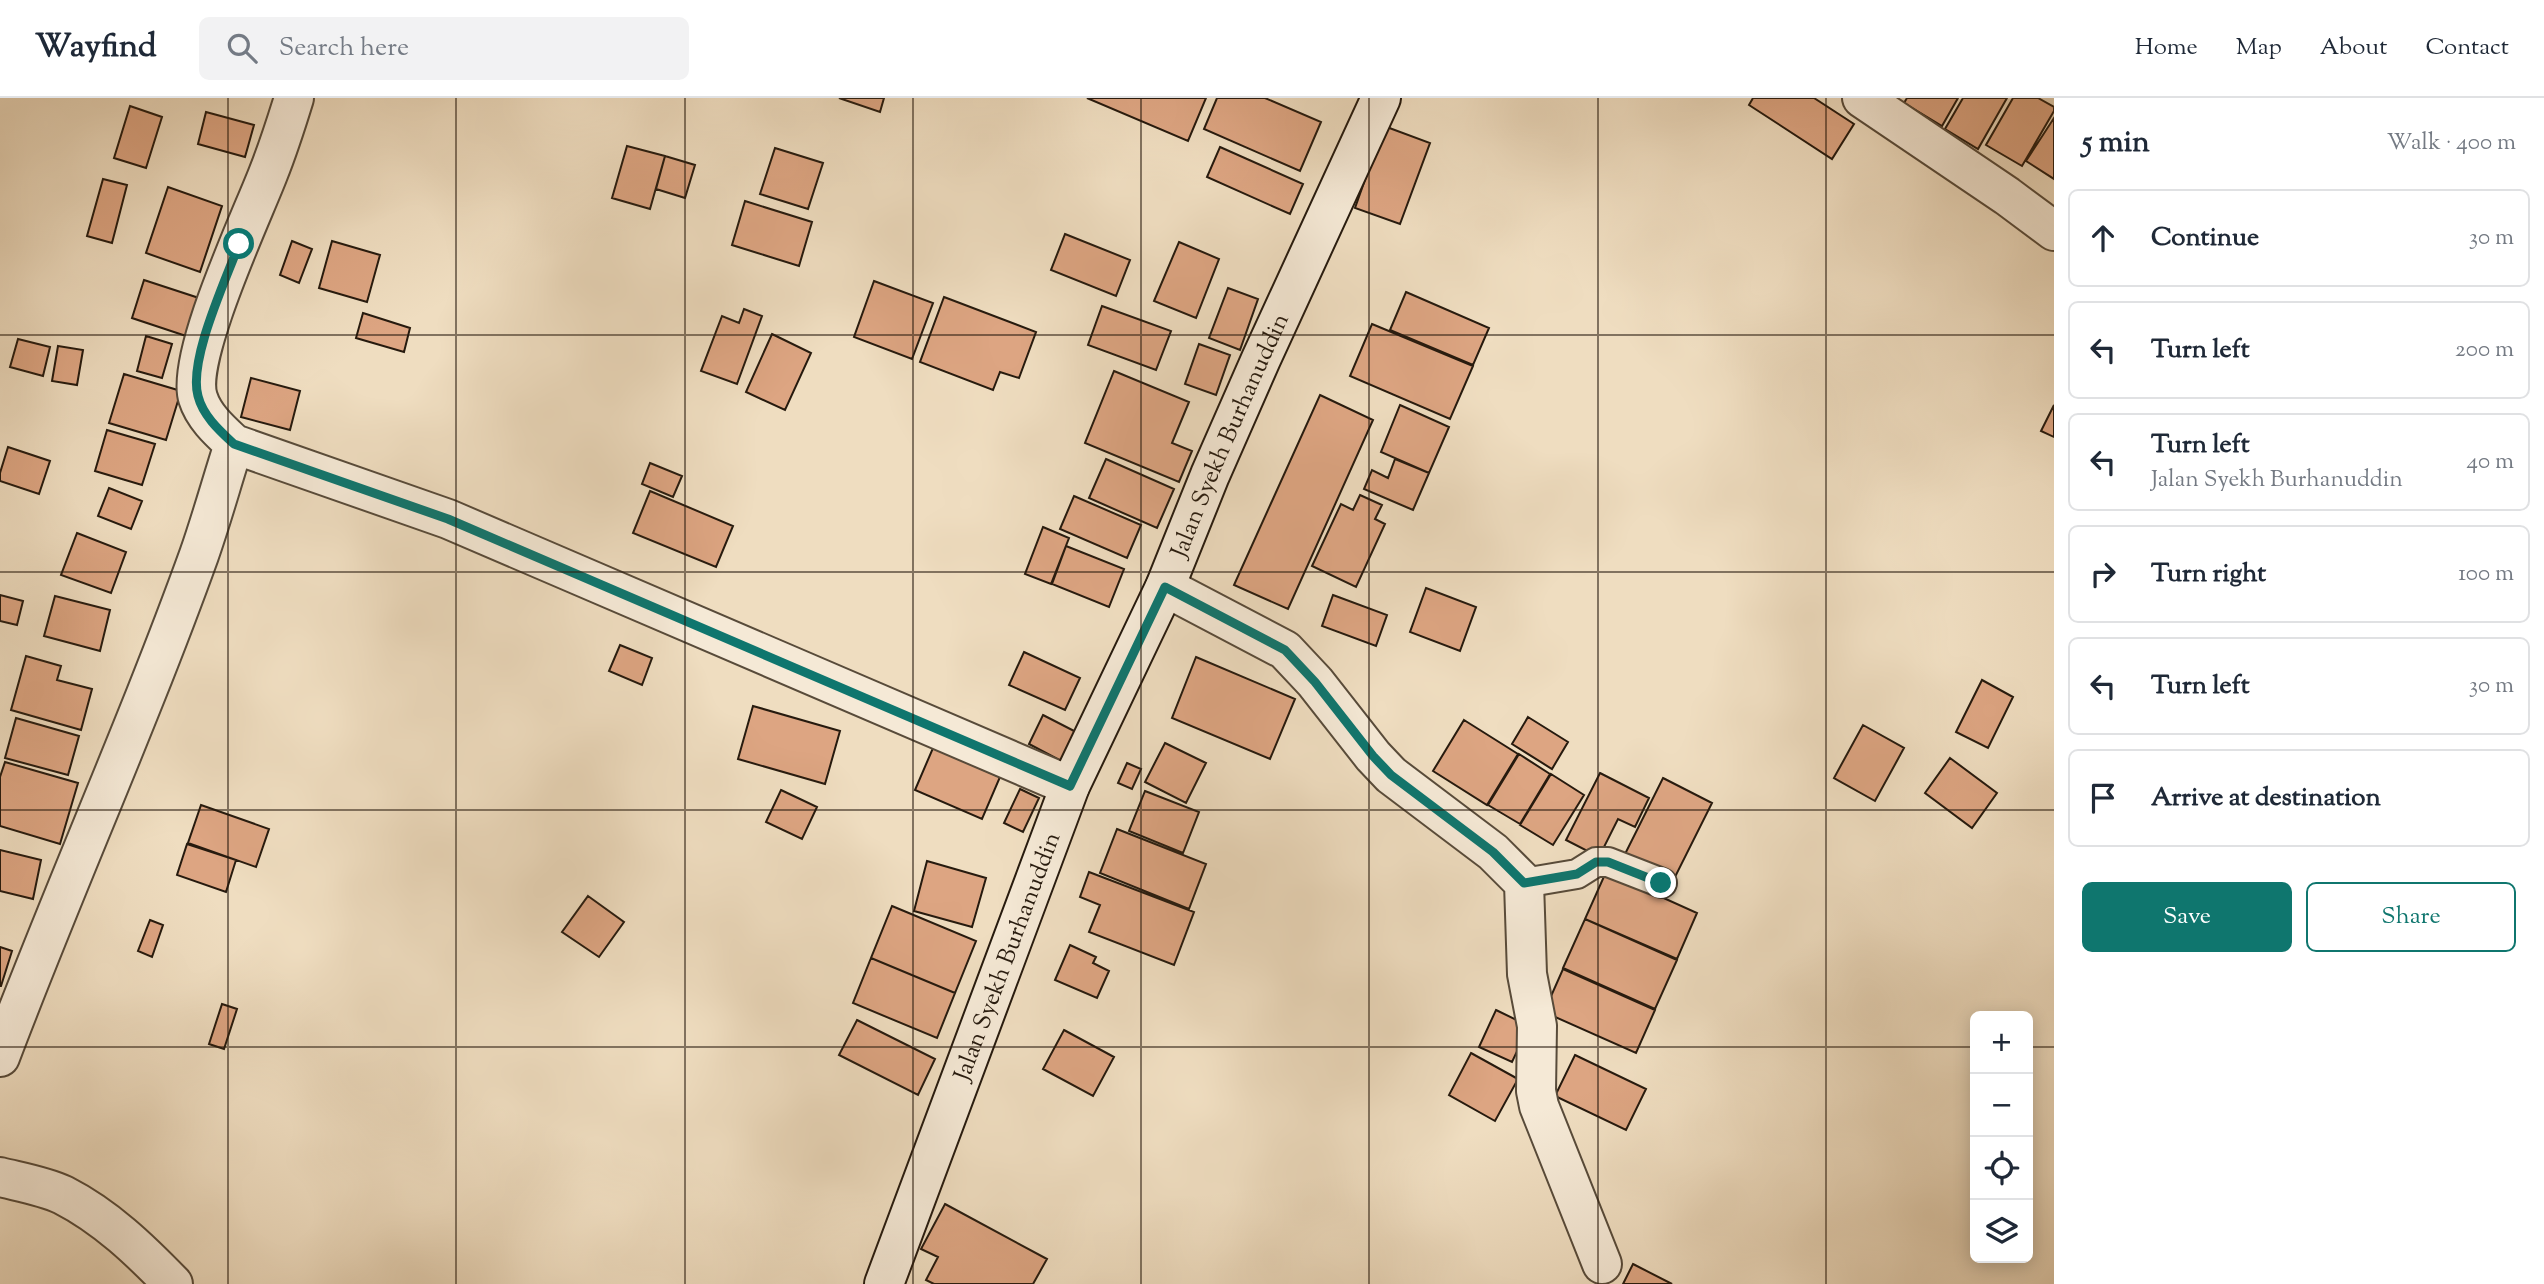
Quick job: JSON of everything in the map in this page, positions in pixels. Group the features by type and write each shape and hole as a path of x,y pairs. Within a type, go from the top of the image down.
{"street":[{"path":"294,98 277,153 239,244 206,335 196,373 198,397 215,428 234,444 448,519 1070,786"},
{"name":"Jalan Syekh Burhanuddin","path":"884,1284 1070,786 1165,587 1235,417 1381,98"},
{"path":"1862,98 2054,231"},
{"path":"0,1057 45,937 128,738 199,554 234,444"},
{"path":"1165,587 1285,650 1315,682 1391,775 1493,852 1524,883 1527,974 1536,1026 1536,1091 1542,1114 1602,1264"},
{"path":"1524,883 1577,874 1596,862 1608,862 1661,883"},
{"path":"0,1177 60,1194 92,1212 134,1244 173,1284"}],"building":[{"path":"839,98 884,98 880,112"},
{"path":"1087,98 1206,98 1188,141"},
{"path":"1217,98 1265,98 1321,122 1300,171 1204,129"},
{"path":"1753,98 1814,98 1854,124 1832,159 1749,105"},
{"path":"1907,98 1958,98 1942,126 1904,103"},
{"path":"1963,98 2007,98 1978,149 1945,129"},
{"path":"2013,98 2038,98 2054,107 2022,166 1986,145"},
{"path":"130,106 162,117 146,168 114,158"},
{"path":"206,112 254,125 245,157 198,144"},
{"path":"2054,118 2054,179 2026,161"},
{"path":"1384,126 1430,143 1400,224 1355,208"},
{"path":"627,146 665,156 650,209 612,198"},
{"path":"1220,147 1303,184 1290,214 1207,177"},
{"path":"775,148 823,163 808,209 760,194"},
{"path":"665,156 695,165 685,198 656,189"},
{"path":"103,179 127,185 112,243 87,236"},
{"path":"168,187 222,206 200,272 146,253"},
{"path":"745,201 812,222 799,266 732,245"},
{"path":"1065,234 1130,260 1116,296 1051,270"},
{"path":"292,241 312,249 299,283 280,275"},
{"path":"332,241 380,255 367,302 319,288"},
{"path":"1179,242 1219,259 1196,318 1154,301"},
{"path":"144,280 208,301 195,339 132,318"},
{"path":"874,281 933,303 912,359 854,337"},
{"path":"1228,288 1258,299 1240,350 1209,338"},
{"path":"1406,292 1489,328 1473,365 1390,330"},
{"path":"944,297 1036,332 1019,378 1000,372 993,390 920,362"},
{"path":"1102,306 1171,331 1156,370 1088,345"},
{"path":"744,309 762,316 737,384 701,371 722,316 739,323"},
{"path":"363,313 410,328 404,352 356,338"},
{"path":"1372,324 1473,366 1450,419 1350,376"},
{"path":"772,334 811,353 785,410 746,392"},
{"path":"146,336 172,344 162,378 137,371"},
{"path":"18,339 50,347 43,376 10,367"},
{"path":"1199,344 1230,355 1216,395 1185,384"},
{"path":"58,346 83,350 77,385 52,381"},
{"path":"1114,371 1189,402 1172,443 1192,451 1179,482 1085,443"},
{"path":"124,374 181,391 166,440 109,423"},
{"path":"251,378 300,391 290,430 241,417"},
{"path":"1320,395 1373,420 1288,609 1234,585"},
{"path":"1400,405 1449,427 1429,473 1381,452"},
{"path":"2054,405 2054,437 2041,431"},
{"path":"107,430 155,444 142,485 95,471"},
{"path":"8,447 50,461 39,494 0,481"},
{"path":"1106,459 1174,489 1157,528 1089,498"},
{"path":"1395,459 1429,473 1413,510 1364,489 1372,470 1388,478"},
{"path":"650,463 682,476 673,497 642,484"},
{"path":"109,488 142,501 131,529 98,516"},
{"path":"650,491 733,526 716,567 633,533"},
{"path":"1360,495 1382,505 1375,519 1385,524 1356,587 1312,566 1341,504 1353,510"},
{"path":"1074,496 1141,525 1127,558 1060,529"},
{"path":"1043,527 1069,538 1051,584 1025,574"},
{"path":"77,533 126,552 111,593 61,575"},
{"path":"1066,546 1124,569 1109,607 1052,584"},
{"path":"1426,588 1476,607 1460,651 1410,632"},
{"path":"0,595 23,601 17,625 0,621"},
{"path":"1333,595 1387,615 1376,646 1322,626"},
{"path":"55,596 110,610 100,651 44,636"},
{"path":"620,645 652,658 642,685 609,671"},
{"path":"1024,652 1080,678 1065,710 1009,685"},
{"path":"26,656 61,666 57,680 92,689 81,730 11,710"},
{"path":"1196,657 1295,699 1270,759 1172,718"},
{"path":"1982,680 2013,697 1988,748 1956,732"},
{"path":"753,706 840,731 825,784 738,759"},
{"path":"1043,715 1080,734 1065,763 1029,744"},
{"path":"1528,717 1568,742 1552,769 1512,744"},
{"path":"16,718 79,736 68,775 5,758"},
{"path":"1464,720 1518,754 1487,805 1433,771"},
{"path":"1863,725 1904,748 1875,801 1834,778"},
{"path":"1165,743 1206,763 1186,803 1145,782"},
{"path":"933,748 1000,777 982,819 915,790"},
{"path":"1519,754 1550,774 1520,824 1488,805"},
{"path":"1950,758 1997,793 1972,828 1925,793"},
{"path":"5,762 78,783 60,844 0,826 0,777"},
{"path":"1127,763 1141,769 1132,789 1118,783"},
{"path":"1600,773 1649,798 1635,827 1618,819 1599,857 1566,840"},
{"path":"1551,774 1584,795 1553,845 1520,825"},
{"path":"1663,778 1712,803 1674,879 1625,854"},
{"path":"1020,789 1039,798 1023,832 1004,823"},
{"path":"781,790 817,807 802,839 766,822"},
{"path":"1145,791 1199,812 1183,853 1129,831"},
{"path":"201,805 269,829 256,867 188,843"},
{"path":"1117,829 1206,864 1189,909 1100,873"},
{"path":"187,844 236,860 226,892 177,875"},
{"path":"0,850 41,860 33,899 0,891"},
{"path":"927,861 986,878 972,927 914,911"},
{"path":"1089,872 1194,912 1174,965 1089,932 1100,905 1080,897"},
{"path":"1606,872 1697,913 1677,959 1585,919"},
{"path":"588,896 624,922 599,957 562,932"},
{"path":"892,906 976,941 955,993 871,958"},
{"path":"1585,919 1677,960 1655,1009 1563,968"},
{"path":"150,920 163,925 152,957 138,951"},
{"path":"1070,945 1096,957 1093,963 1109,971 1097,998 1055,980"},
{"path":"0,947 12,951 1,986 0,986"},
{"path":"871,958 955,993 937,1038 853,1003"},
{"path":"1563,969 1655,1010 1636,1053 1544,1012"},
{"path":"222,1004 237,1009 224,1049 209,1044"},
{"path":"1496,1010 1529,1026 1512,1062 1479,1047"},
{"path":"857,1020 935,1059 918,1095 839,1055"},
{"path":"1064,1030 1114,1057 1093,1096 1043,1069"},
{"path":"1471,1053 1518,1079 1495,1121 1449,1095"},
{"path":"1575,1055 1646,1089 1626,1130 1555,1096"},
{"path":"945,1204 1047,1259 1033,1284 934,1284 926,1280 938,1257 921,1249"},
{"path":"1633,1264 1672,1284 1623,1284"}],"route":[{"path":"239,244 206,335 196,373 198,397 215,428 234,444 448,519 1070,786 1165,587 1285,650 1300,664 1391,775 1493,852 1524,883 1577,874 1596,862 1608,862 1661,883"}]}
